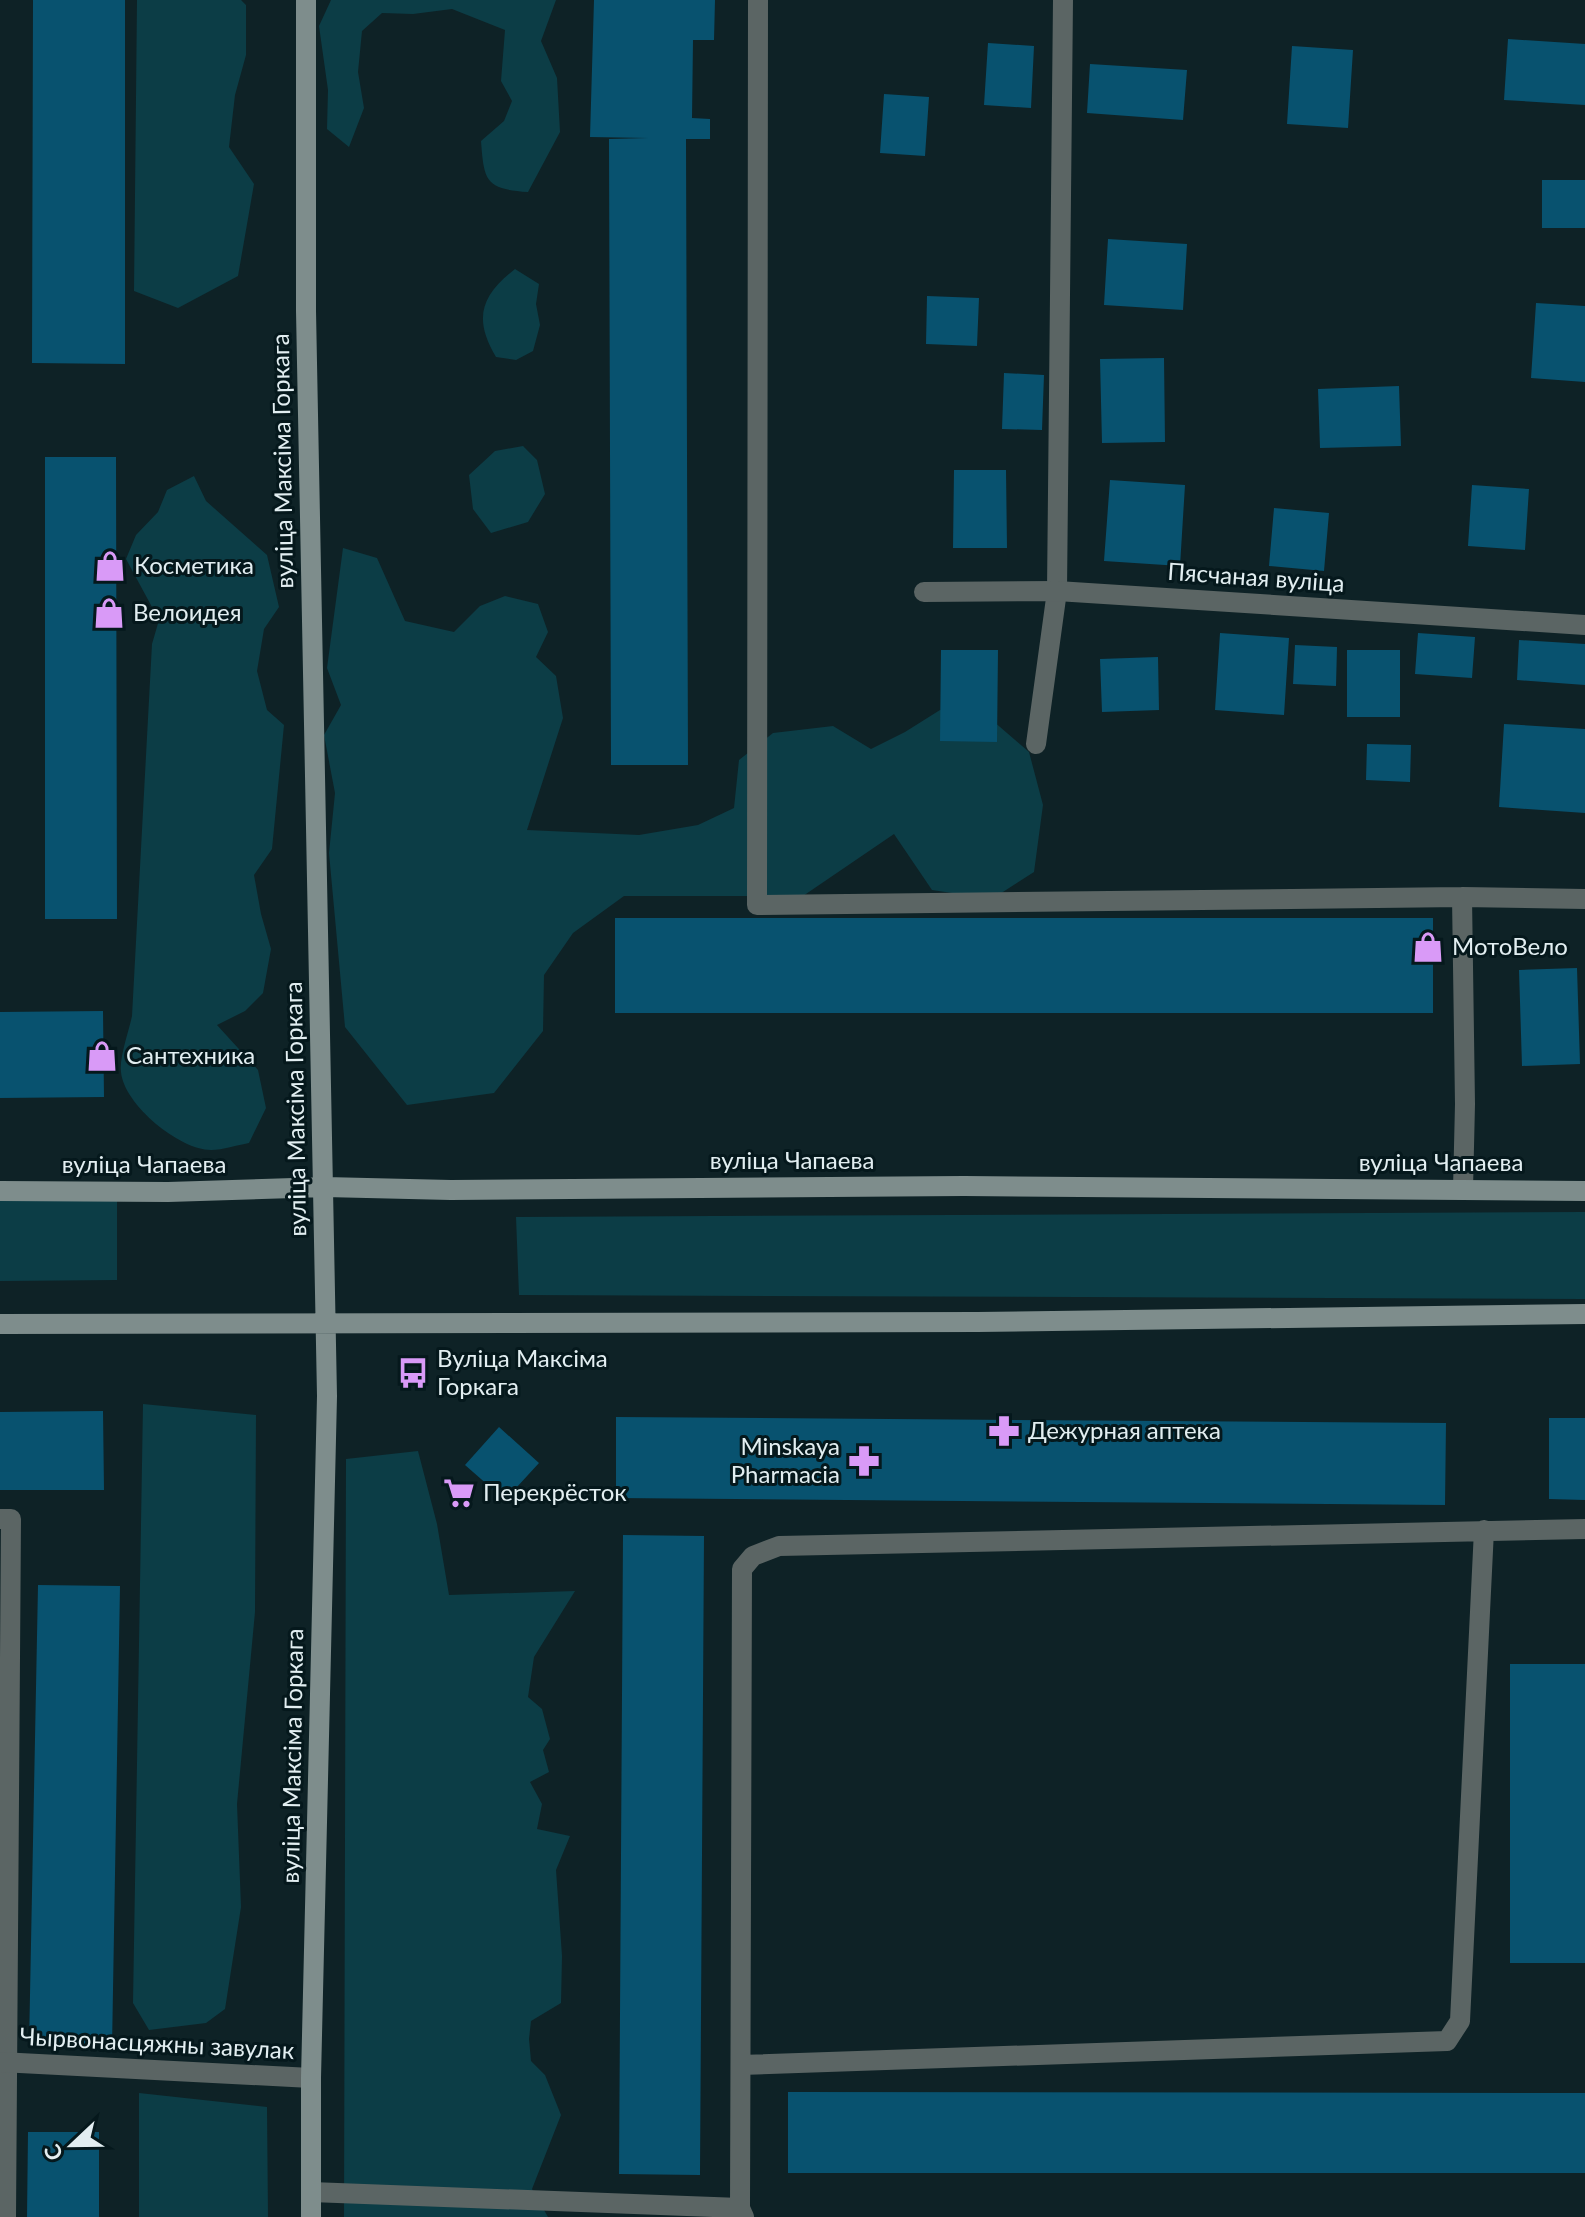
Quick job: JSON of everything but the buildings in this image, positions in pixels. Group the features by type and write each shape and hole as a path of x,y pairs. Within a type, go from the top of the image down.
{"main road":[{"name":"вуліца Максіма Горкага","path":"306,0 306,311 327,1412 311,2078 311,2217"},
{"name":"вуліца Чапаева","path":"0,1191 964,1186 1585,1191"},
{"path":"0,1324 961,1322 1585,1314"}],"street":[{"path":"758,0 757,905 1462,897 1585,899"},
{"path":"1036,744 1057,591 1063,0"},
{"name":"Пясчаная вуліца","path":"924,592 1057,591 1585,625"},
{"path":"1462,897 1463,1189"},
{"path":"0,1519 11,1519 4,2062 6,2217"},
{"path":"311,2192 742,2213 742,1569 753,1556 779,1546 1585,1529"},
{"path":"741,2065 1447,2041 1460,2021 1484,1530"},
{"name":"Чырвонасцяжны завулак","path":"4,2062 311,2078"}],"shaded area":[{"path":"137,0 241,0 246,5 246,55 235,95 229,147 254,184 238,276 178,308 134,291"},
{"path":"331,0 556,0 541,41 557,78 560,132 528,192 495,185 484,166 481,141 504,121 512,101 501,81 505,30 452,9 413,14 382,13 362,31 358,72 364,108 349,147 327,129 328,90 319,26"},
{"path":"515,269 539,284 536,304 540,325 533,351 516,360 496,357 484,331 483,319 488,298"},
{"path":"523,446 537,460 545,494 528,522 491,533 473,509 469,475 495,451"},
{"path":"194,476 206,501 267,555 279,607 264,629 257,671 267,710 284,725 272,849 254,875 271,949 263,993 245,1011 217,1025 258,1070 266,1108 249,1143 211,1150 184,1142 156,1123 132,1098 121,1072 132,1016 152,644 159,620 126,559 136,535 158,512 167,490"},
{"path":"343,548 377,558 405,621 454,632 480,606 505,596 538,604 548,632 536,657 556,676 563,718 527,830 639,835 698,825 734,808 739,760 773,733 833,726 871,749 940,710 985,714 1029,752 1043,805 1034,872 992,899 932,890 894,834 803,896 624,896 573,933 544,975 543,1031 494,1093 407,1105 345,1027 329,853 335,793 324,735 341,705 327,668"},
{"path":"0,1196 117,1196 117,1280 0,1281"},
{"path":"1585,1212 1585,1299 519,1295 516,1217"},
{"path":"143,1404 256,1415 255,1612 237,1804 241,1907 225,2009 206,2023 149,2030 133,2003"},
{"path":"418,1451 437,1524 449,1595 575,1591 534,1657 528,1697 542,1709 550,1739 543,1750 549,1772 530,1782 542,1804 537,1829 570,1836 556,1870 562,1956 561,2003 531,2021 529,2039 531,2061 545,2075 561,2115 532,2189 548,2217 344,2217 346,1459"},
{"path":"139,2093 267,2107 268,2217 139,2217"}],"place":[{"name":"Косметика","path":"110,566"},
{"name":"Велоидея","path":"109,613"},
{"name":"МотоВело","path":"1428,947"},
{"name":"Сантехника","path":"102,1056"},
{"name":"Вуліца Максіма Горкага","path":"413,1373"},
{"name":"Дежурная аптека","path":"1004,1431"},
{"name":"Minskaya Pharmacia","path":"864,1461"},
{"name":"Перекрёсток","path":"459,1493"}]}
